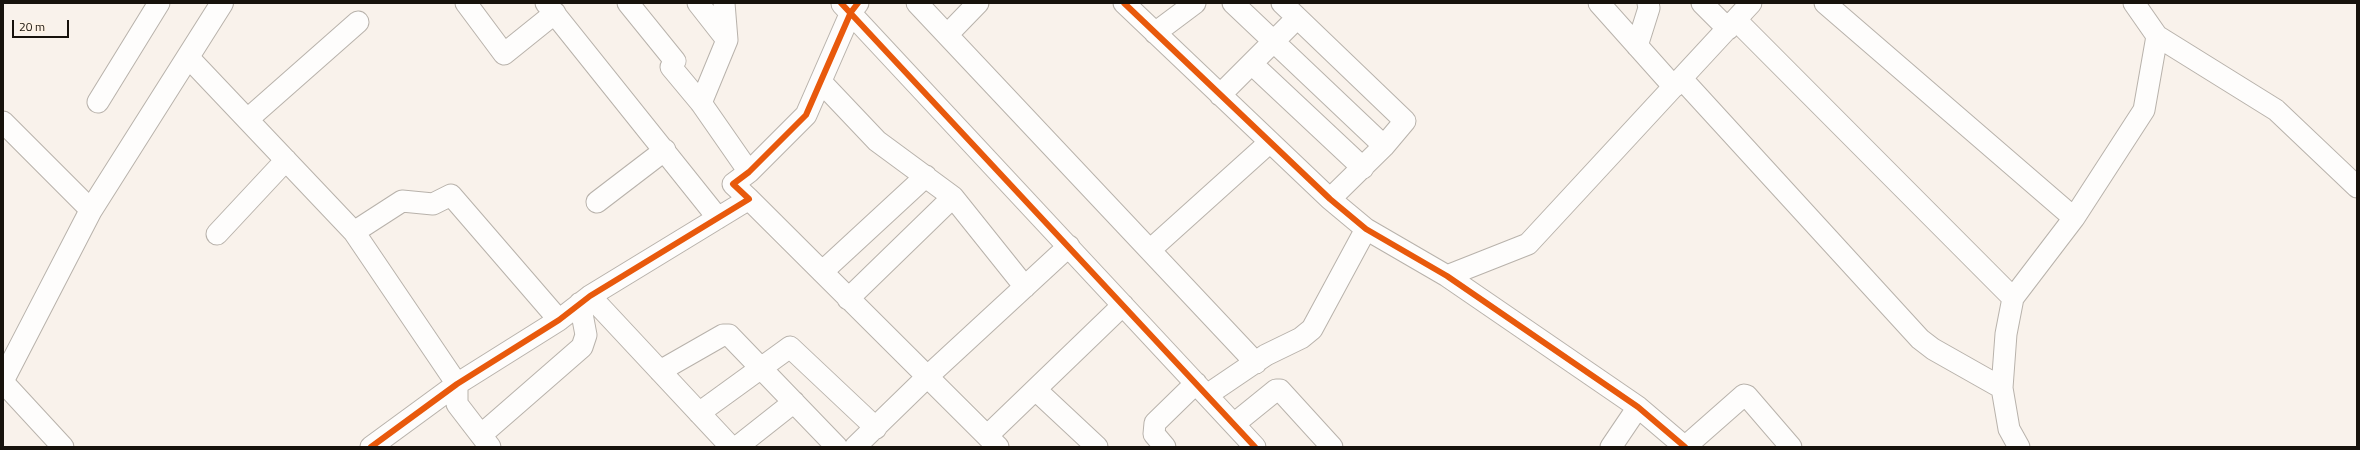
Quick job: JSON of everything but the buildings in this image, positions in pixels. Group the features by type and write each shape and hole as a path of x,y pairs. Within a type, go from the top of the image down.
{"main road":[{"path":"5,372 91,210 222,3"}],"street":[{"path":"98,102 159,3"},
{"path":"466,3 504,54 551,8 718,218"},
{"path":"628,3 675,61 671,67 701,103 749,172"},
{"path":"698,3 727,40"},
{"path":"701,103 727,40 724,3"},
{"path":"917,3 1256,363"},
{"path":"947,35 978,3"},
{"path":"1124,3 1330,199 1366,229 1447,276 1638,407 1682,446 1744,395 1747,396 1791,447"},
{"path":"1155,32 1194,3"},
{"path":"1234,3 1384,146"},
{"path":"1282,3 1405,121 1363,168 1330,199"},
{"path":"1599,3 1637,46 1678,83 1920,339 1933,349 2002,388"},
{"path":"1637,46 1650,8 1648,3"},
{"path":"1702,3 1732,24 2013,298"},
{"path":"1447,276 1528,244 1751,3"},
{"path":"2134,3 2157,36 2276,110 2357,187"},
{"path":"1833,4 2074,218"},
{"path":"1123,305 1036,390 993,442 733,184 749,172 806,116 821,82 850,6 1255,447"},
{"path":"1220,95 1297,18"},
{"path":"248,120 358,22"},
{"path":"2019,447 2009,429 2002,388 2006,334 2013,298 2074,218 2144,110 2157,36"},
{"path":"188,57 354,232 457,384 457,404 485,441 582,347 586,335 585,299"},
{"path":"1252,64 1363,168"},
{"path":"821,82 877,140 953,197 1025,287"},
{"path":"3,122 91,210"},
{"path":"1150,250 1270,142"},
{"path":"598,202 665,150"},
{"path":"218,234 286,160"},
{"path":"822,272 926,176"},
{"path":"354,232 402,200 433,204 451,195 559,320"},
{"path":"848,299 953,197"},
{"path":"371,447 457,384 559,320 585,299 749,199"},
{"path":"1165,447 1154,434 1156,423 1201,389 1256,363 1272,352 1301,338 1312,329 1366,229"},
{"path":"855,447 927,377 1069,246"},
{"path":"585,299 660,371 731,447"},
{"path":"660,371 726,335 731,337 837,447"},
{"path":"699,413 791,347 876,428"},
{"path":"5,372 63,447"},
{"path":"1036,390 1097,447"},
{"path":"1234,424 1276,390 1280,390 1332,447"},
{"path":"738,447 794,402"},
{"path":"1611,447 1638,407"}],"cycle path":[{"path":"841,3 1255,447"},
{"path":"371,447 457,384 559,320 590,296 749,199 733,184 749,172 806,115 851,12 858,3"},
{"path":"1124,3 1330,199 1366,229 1447,276 1638,407 1685,447"}]}
